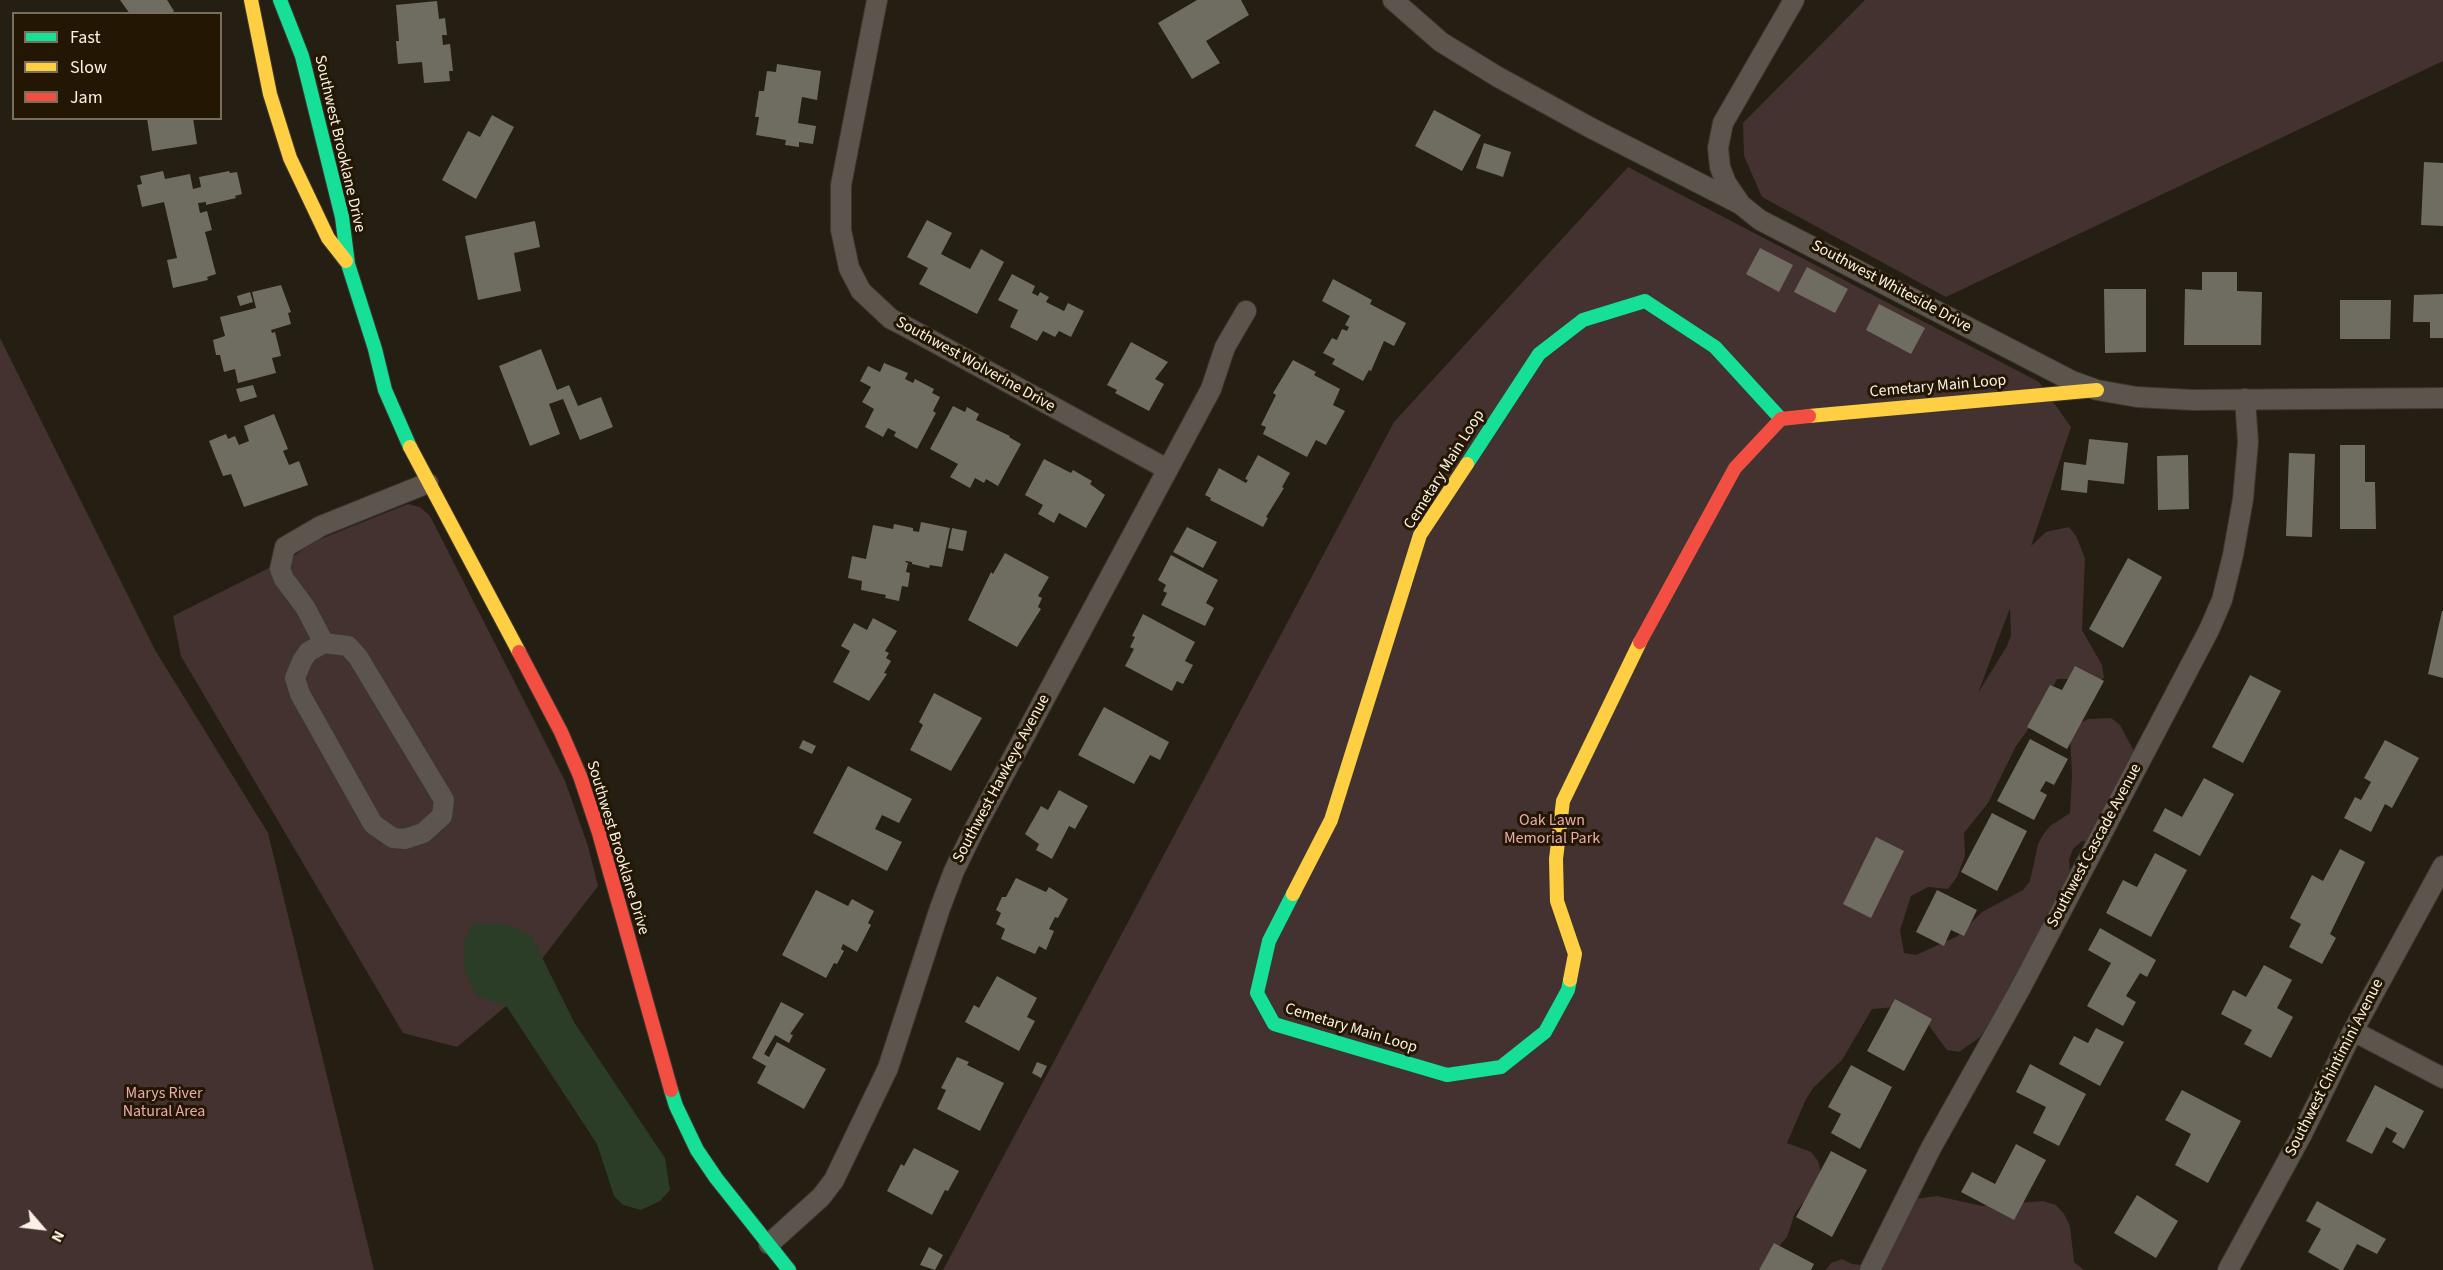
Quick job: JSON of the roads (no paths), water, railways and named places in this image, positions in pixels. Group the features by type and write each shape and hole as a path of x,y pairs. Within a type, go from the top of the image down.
{"street":[{"name":"Southwest Brooklane Drive","path":"251,0 270,94 290,158 304,193 328,238 348,264"},
{"name":"Southwest Brooklane Drive","path":"280,0 302,56 342,217 348,264 375,349 385,390 400,429 561,732 580,776 599,833 676,1106 697,1150 716,1178 789,1270"},
{"name":"Southwest Wolverine Drive","path":"877,0 841,185 841,230 849,268 861,291 903,326 1167,469"},
{"name":"Southwest Whiteside Drive","path":"1393,0 1441,42 1489,72 1591,128 1740,204 1760,220 2072,381 2097,390 2137,398 2443,398"},
{"path":"1740,204 1726,183 1720,168 1718,148 1723,123 1794,0"},
{"name":"Cemetary Main Loop","path":"1781,418 1715,347 1645,301 1583,320 1539,354 1420,535 1331,820 1269,941 1257,993 1274,1024 1447,1074 1501,1067 1545,1032 1568,990 1575,954 1557,901 1556,859 1563,801 1646,631 1735,468 1781,418 2097,390"},
{"name":"Southwest Hawkeye Avenue","path":"769,1244 821,1197 834,1180 888,1068 954,871 1211,388 1225,347 1246,311"},
{"name":"Southwest Cascade Avenue","path":"1870,1270 1931,1148 2020,989 2209,630 2222,600 2243,499 2248,442 2245,399"},
{"path":"324,643 305,607 284,579 280,568 285,547 321,526 428,483"},
{"path":"324,643 348,646 358,657 444,800 442,816 423,833 405,839 393,838 373,824 300,694 295,678 302,661 308,652 324,643"},
{"name":"Southwest Chintimini Avenue","path":"2228,1270 2301,1136 2353,1031 2443,866"},
{"path":"2353,1031 2443,1078"}],"park label":[{"name":"Oak Lawn Memorial Park","path":"1552,830"},
{"name":"Marys River Natural Area","path":"164,1103"}]}
